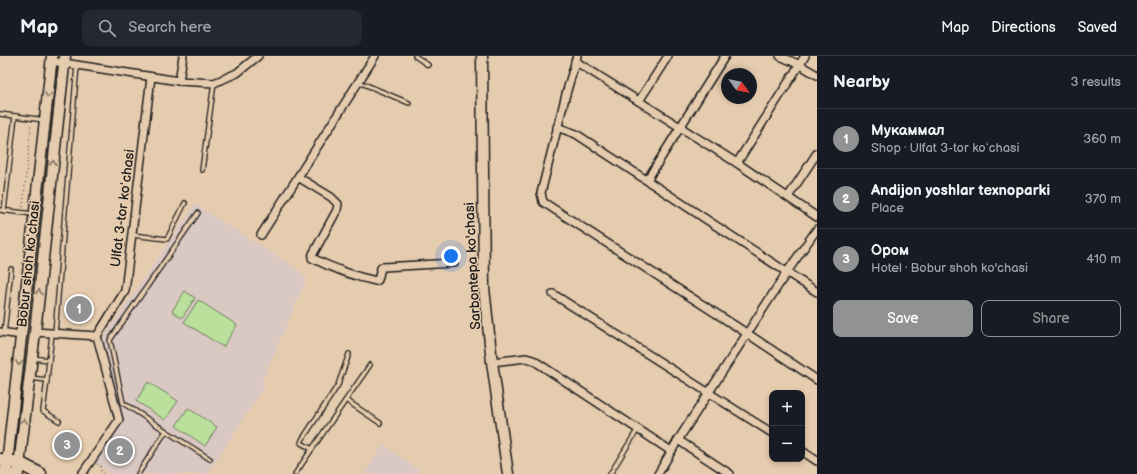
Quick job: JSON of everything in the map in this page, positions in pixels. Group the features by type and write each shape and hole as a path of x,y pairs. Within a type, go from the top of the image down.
{"main road":[{"name":"Sarbontepa ko'chasi","path":"482,56 484,288 492,362 508,474"},
{"name":"Bobur shoh koʻchasi","path":"8,468 10,437 52,59"},
{"name":"Bobur shoh koʻchasi","path":"8,468 22,437 65,59"},
{"path":"10,437 22,437"},
{"path":"8,468 40,474"}],"street":[{"path":"179,81 183,56"},
{"path":"52,59 65,59 77,65 179,81 214,83 237,73 258,56"},
{"path":"261,236 375,56"},
{"path":"639,101 668,56"},
{"path":"647,180 724,56"},
{"path":"780,56 817,75"},
{"path":"737,163 806,56"},
{"path":"817,217 737,163 680,128 576,59 557,127 541,194 544,202 817,380"},
{"name":"Ulfat 3-tor koʻchasi","path":"97,336 125,291 151,76"},
{"path":"557,127 576,134 817,292"},
{"path":"788,197 817,153"},
{"path":"298,177 338,204 337,210 312,258 356,277 376,281 378,280 381,268 383,267 454,263"},
{"path":"658,474 678,440 787,272 817,229"},
{"path":"553,294 769,431"},
{"path":"35,332 97,336 119,420 82,474"},
{"path":"2,333 22,335"},
{"path":"492,362 526,358 533,360 671,451"},
{"path":"678,440 730,474"},
{"path":"805,453 817,461"}],"lane":[{"path":"415,56 428,64"},
{"path":"59,421 43,411 53,333 77,65"},
{"path":"359,82 408,103"},
{"path":"202,170 214,83"},
{"path":"0,114 45,120"},
{"path":"15,116 2,210 35,215"},
{"path":"132,235 167,239 185,203"},
{"path":"198,213 110,340 124,404 210,459"},
{"path":"2,333 11,269"},
{"path":"312,450 301,442 338,385 349,354"},
{"path":"32,358 49,360"},
{"path":"295,474 370,365"},
{"path":"29,378 47,380"},
{"path":"346,400 380,423"},
{"path":"610,474 638,429"},
{"path":"138,474 166,431"}],"path":[{"path":"23,213 32,119"},
{"path":"91,460 101,467 102,472 105,474"}],"shaded area":[{"path":"195,204 303,273 302,275 307,279 262,381 265,386 208,474 112,474 92,461 120,419 100,342"},
{"path":"383,444 419,470 417,474 364,474"}],"green space":[{"path":"185,291 195,298 182,318 172,311"},
{"path":"198,300 237,325 223,347 184,322"},
{"path":"148,382 178,401 165,420 136,401"},
{"path":"188,408 217,427 205,446 176,426"}],"place":[{"name":"Мукаммал","path":"79,309"},
{"name":"Ором","path":"67,445"},
{"name":"Andijon yoshlar texnoparki","path":"120,451"}]}
